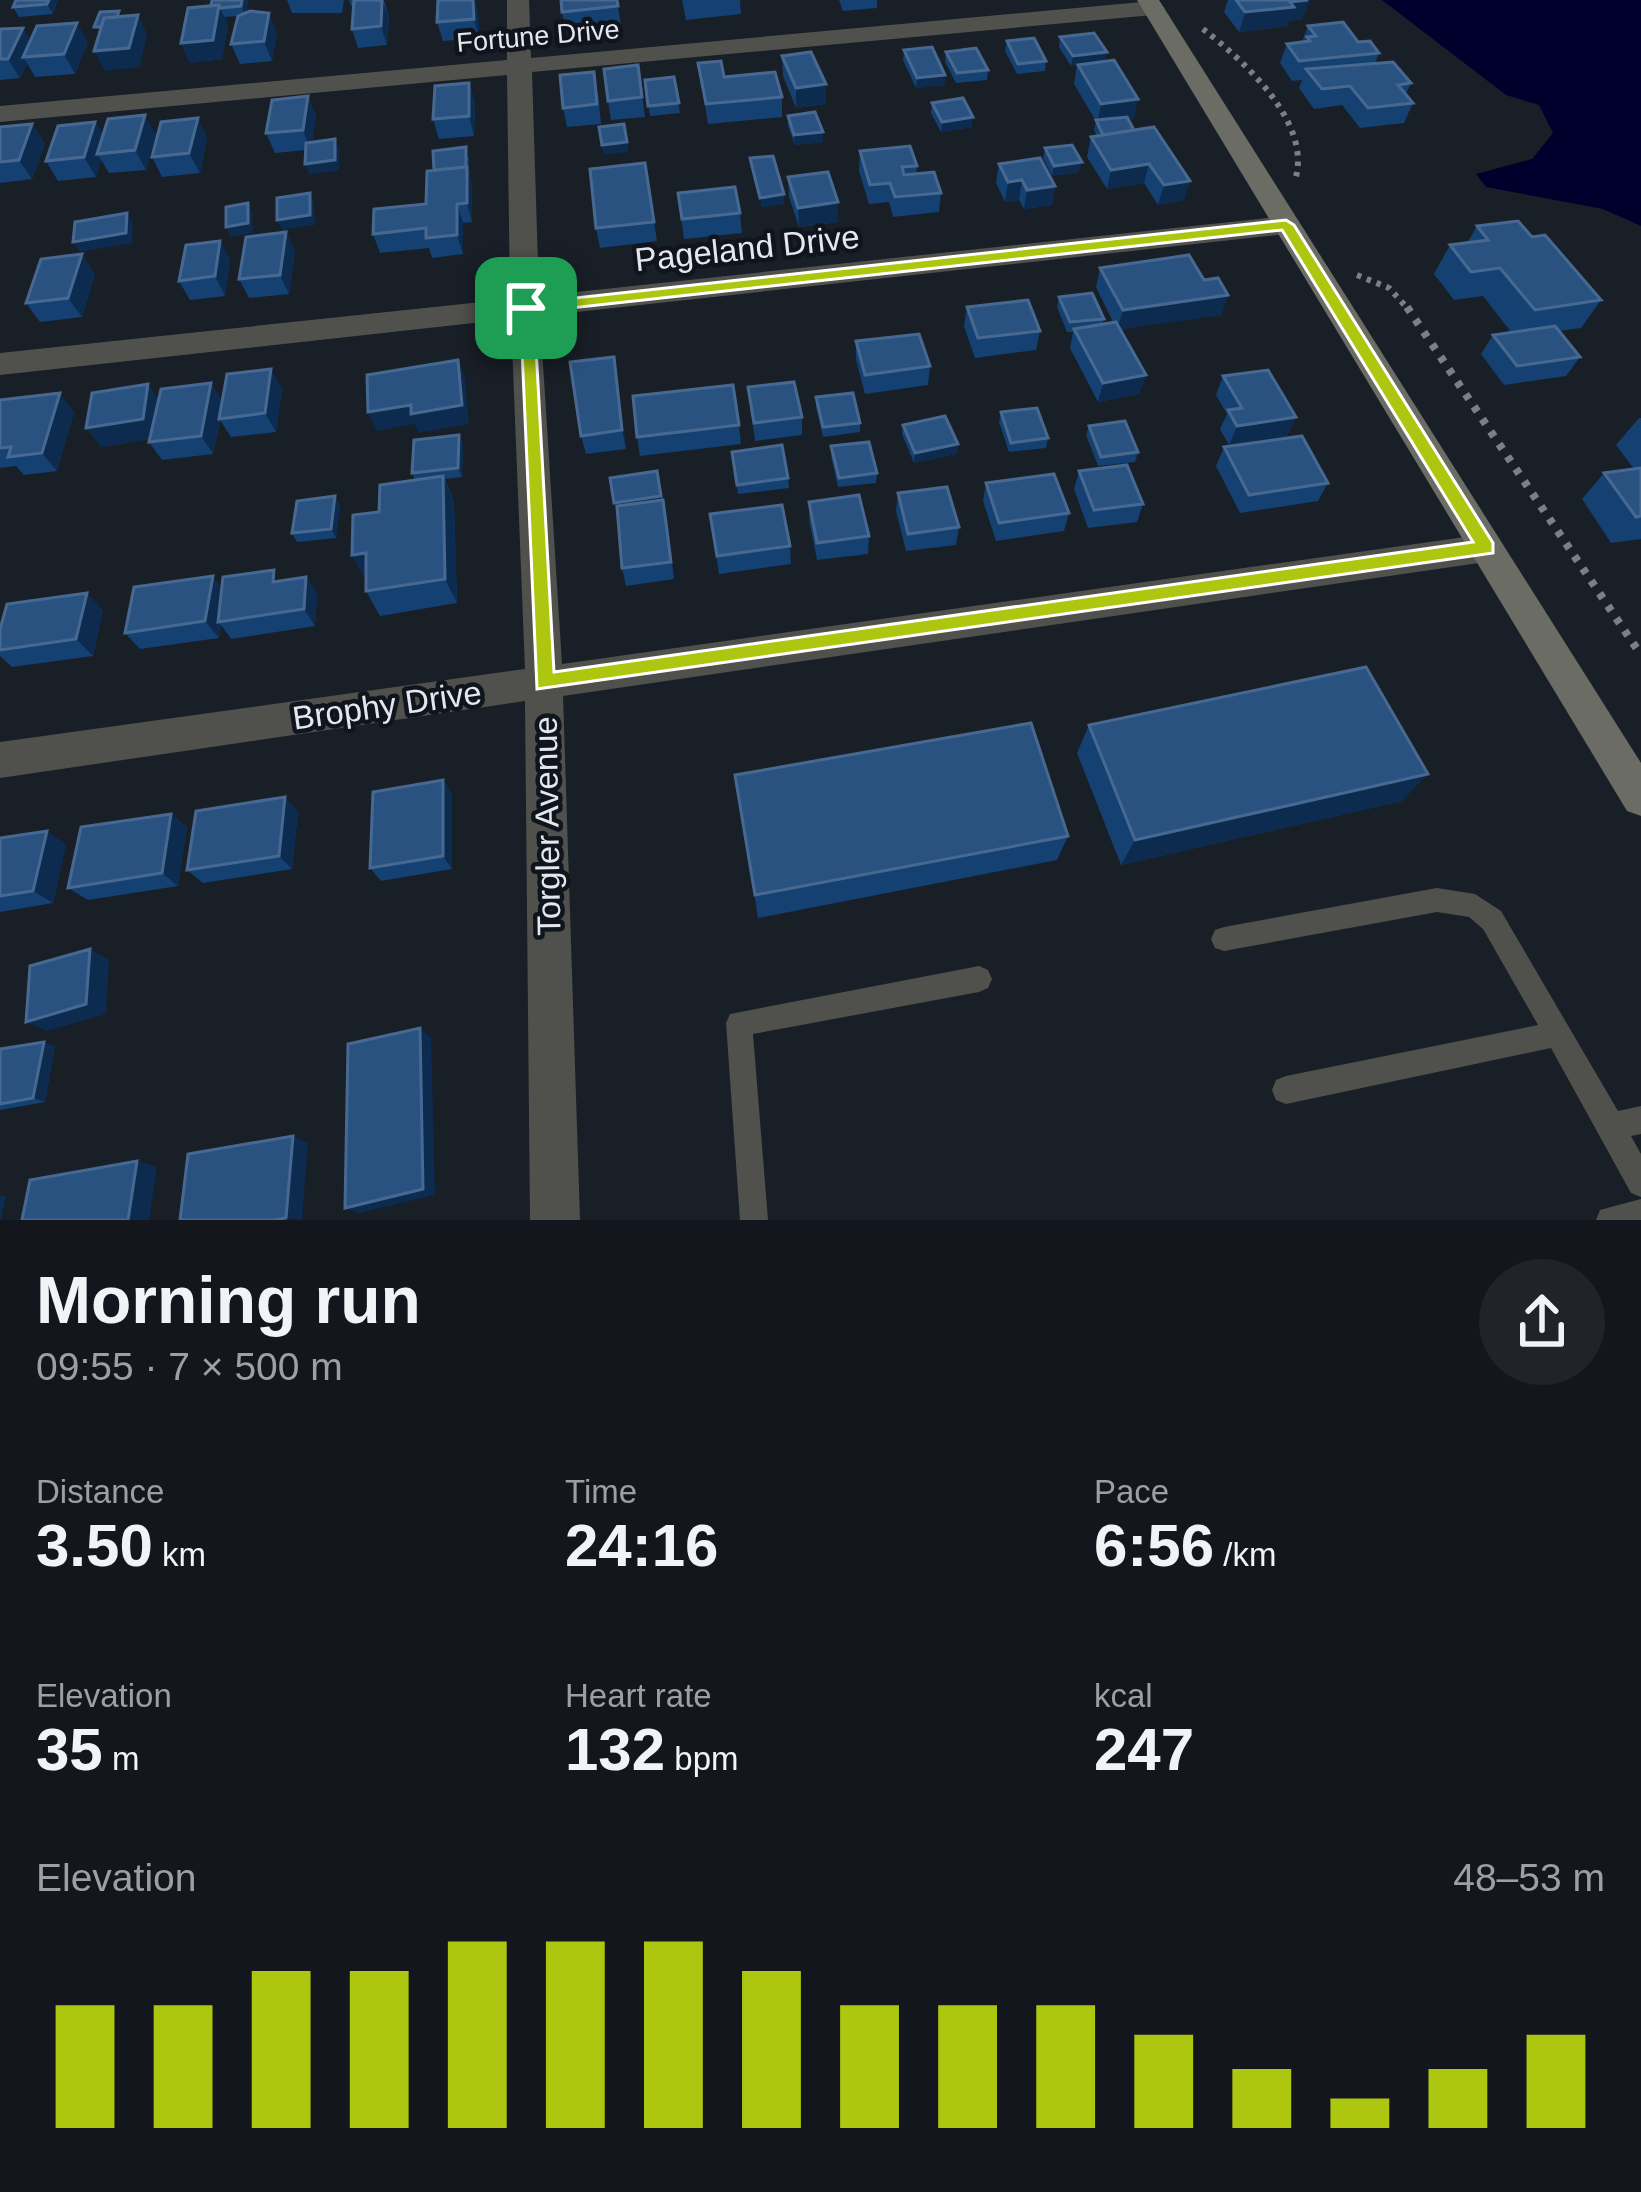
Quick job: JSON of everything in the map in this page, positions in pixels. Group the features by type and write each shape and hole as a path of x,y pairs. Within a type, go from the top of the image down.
{"street":[{"name":"Torgler Avenue","path":"518,0 526,308 544,682 555,1220"},
{"name":"Fortune Drive","path":"0,114 1151,4"},
{"path":"1151,4 1641,798"},
{"name":"Pageland Drive","path":"0,364 1286,225"},
{"name":"Brophy Drive","path":"0,760 1486,548"}],"lane":[{"path":"1224,938 1456,900 1475,906 1492,920 1641,1183"},
{"path":"754,1220 739,1023 980,979"},
{"path":"1286,1090 1556,1034"},
{"path":"1611,1126 1641,1120"},
{"path":"1610,1220 1641,1214"}],"path":[{"path":"1193,21 1242,60 1298,143 1301,160 1295,191"},
{"path":"1345,268 1400,298 1641,655"}],"water":[{"path":"1382,0 1641,0 1641,226 1603,209 1486,187 1476,174 1532,159 1553,133 1539,105 1506,95"}],"building":[{"path":"16,0 49,0 13,7"},
{"path":"212,0 242,0 241,6 219,8 211,6"},
{"path":"354,0 382,0 381,26 352,29"},
{"path":"438,0 473,0 474,19 437,22"},
{"path":"561,0 617,0 618,6 562,12"},
{"path":"1236,0 1308,0 1290,2 1294,7 1245,12"},
{"path":"219,5 213,40 181,43 188,8"},
{"path":"119,11 117,17 104,18 101,27 94,27 100,12"},
{"path":"250,11 269,13 264,41 231,44 238,16"},
{"path":"138,15 129,48 94,51 104,18"},
{"path":"1343,22 1358,42 1370,41 1379,53 1299,61 1287,44 1316,36 1308,26"},
{"path":"77,23 64,54 23,57 37,26"},
{"path":"23,28 8,59 0,59 0,29"},
{"path":"1094,33 1107,52 1073,56 1060,37"},
{"path":"1034,38 1046,61 1018,64 1007,41"},
{"path":"932,47 945,75 917,78 904,50"},
{"path":"976,48 988,70 957,73 946,52"},
{"path":"811,52 826,84 796,88 782,56"},
{"path":"1114,60 1138,99 1101,104 1078,65"},
{"path":"721,61 724,77 775,72 782,97 706,104 698,63"},
{"path":"1393,62 1411,83 1398,85 1413,103 1368,108 1350,86 1322,89 1306,69"},
{"path":"638,65 642,97 608,101 604,69"},
{"path":"594,72 597,104 563,108 560,75"},
{"path":"674,77 679,103 648,106 645,80"},
{"path":"469,83 469,116 433,119 435,86"},
{"path":"308,96 303,130 266,133 272,100"},
{"path":"963,98 973,117 942,122 932,103"},
{"path":"815,112 823,132 794,135 788,116"},
{"path":"145,115 135,150 97,154 108,119"},
{"path":"1127,117 1134,130 1103,135 1096,120"},
{"path":"198,118 189,153 152,157 161,122"},
{"path":"95,122 84,157 46,161 58,126"},
{"path":"32,124 19,160 0,162 0,127"},
{"path":"624,124 627,142 602,145 599,127"},
{"path":"1154,127 1190,181 1164,185 1149,164 1111,170 1091,137"},
{"path":"335,139 335,160 305,164 306,143"},
{"path":"1072,145 1082,162 1054,166 1045,148"},
{"path":"910,146 917,166 902,167 904,175 934,172 941,193 895,197 890,183 870,185 860,151"},
{"path":"466,147 466,167 434,170 433,151"},
{"path":"773,156 784,194 760,198 750,158"},
{"path":"1040,158 1055,186 1027,190 1022,180 1008,182 999,164"},
{"path":"645,163 654,222 596,228 590,169"},
{"path":"467,167 467,203 457,204 457,235 426,238 426,228 373,234 374,209 426,204 427,171"},
{"path":"828,172 838,202 798,208 788,177"},
{"path":"735,187 740,213 682,219 678,193"},
{"path":"310,193 310,215 277,220 277,198"},
{"path":"248,203 248,223 226,227 226,207"},
{"path":"127,213 126,233 73,242 75,222"},
{"path":"1518,221 1532,237 1545,235 1601,300 1535,310 1500,268 1471,272 1450,245 1488,240 1477,226"},
{"path":"286,232 280,275 239,279 246,237"},
{"path":"220,241 215,276 179,281 186,245"},
{"path":"82,254 68,298 26,303 41,259"},
{"path":"1189,255 1204,280 1218,278 1228,295 1123,310 1100,268"},
{"path":"1092,293 1104,319 1070,322 1059,297"},
{"path":"1028,300 1040,331 978,338 967,307"},
{"path":"1116,322 1146,375 1103,383 1074,329"},
{"path":"1555,326 1580,357 1517,366 1493,335"},
{"path":"919,334 930,366 865,375 856,341"},
{"path":"614,357 622,430 581,436 570,362"},
{"path":"458,360 462,405 411,414 411,405 368,412 367,375"},
{"path":"271,369 265,413 219,419 227,374"},
{"path":"1268,370 1296,417 1237,426 1228,410 1242,408 1223,376"},
{"path":"794,382 802,417 754,423 748,387"},
{"path":"211,383 201,436 149,442 161,389"},
{"path":"148,384 143,419 86,428 92,393"},
{"path":"733,385 739,425 637,437 633,396"},
{"path":"60,393 42,453 8,457 11,447 0,448 0,400"},
{"path":"853,393 860,423 823,427 816,397"},
{"path":"1037,408 1048,438 1011,443 1001,412"},
{"path":"945,416 958,444 915,453 903,425"},
{"path":"1125,421 1138,452 1101,457 1089,426"},
{"path":"459,435 458,468 412,473 414,440"},
{"path":"1302,436 1328,483 1249,495 1224,447"},
{"path":"869,442 877,473 839,478 831,446"},
{"path":"782,445 788,478 737,485 732,452"},
{"path":"1127,465 1143,504 1094,510 1079,471"},
{"path":"1641,468 1641,516 1636,517 1604,473"},
{"path":"657,471 661,496 614,503 610,478"},
{"path":"1054,474 1069,513 999,523 986,483"},
{"path":"443,476 445,579 366,591 366,553 352,555 353,515 379,512 380,485"},
{"path":"947,487 959,527 908,534 898,493"},
{"path":"859,495 869,536 817,543 809,502"},
{"path":"335,496 331,529 292,533 297,501"},
{"path":"663,500 671,562 622,568 617,506"},
{"path":"782,505 790,546 717,556 710,514"},
{"path":"274,570 273,582 306,577 304,609 218,622 223,577"},
{"path":"213,576 205,621 125,633 134,587"},
{"path":"87,593 76,639 0,650 7,604"},
{"path":"1366,667 1428,774 1135,840 1089,725"},
{"path":"1031,723 1068,836 755,895 735,775"},
{"path":"443,780 443,856 370,868 373,792"},
{"path":"285,797 279,856 187,870 196,811"},
{"path":"171,814 162,873 68,888 81,827"},
{"path":"47,831 33,891 0,896 0,838"},
{"path":"90,949 86,1004 26,1022 30,966"},
{"path":"420,1028 423,1189 345,1208 348,1044"},
{"path":"44,1042 33,1098 0,1104 0,1049"},
{"path":"293,1136 286,1218 180,1220 188,1154"},
{"path":"137,1161 128,1220 22,1220 30,1180"}],"route":[{"path":"1286,225 1486,548 544,682 526,308 1286,225"}]}
